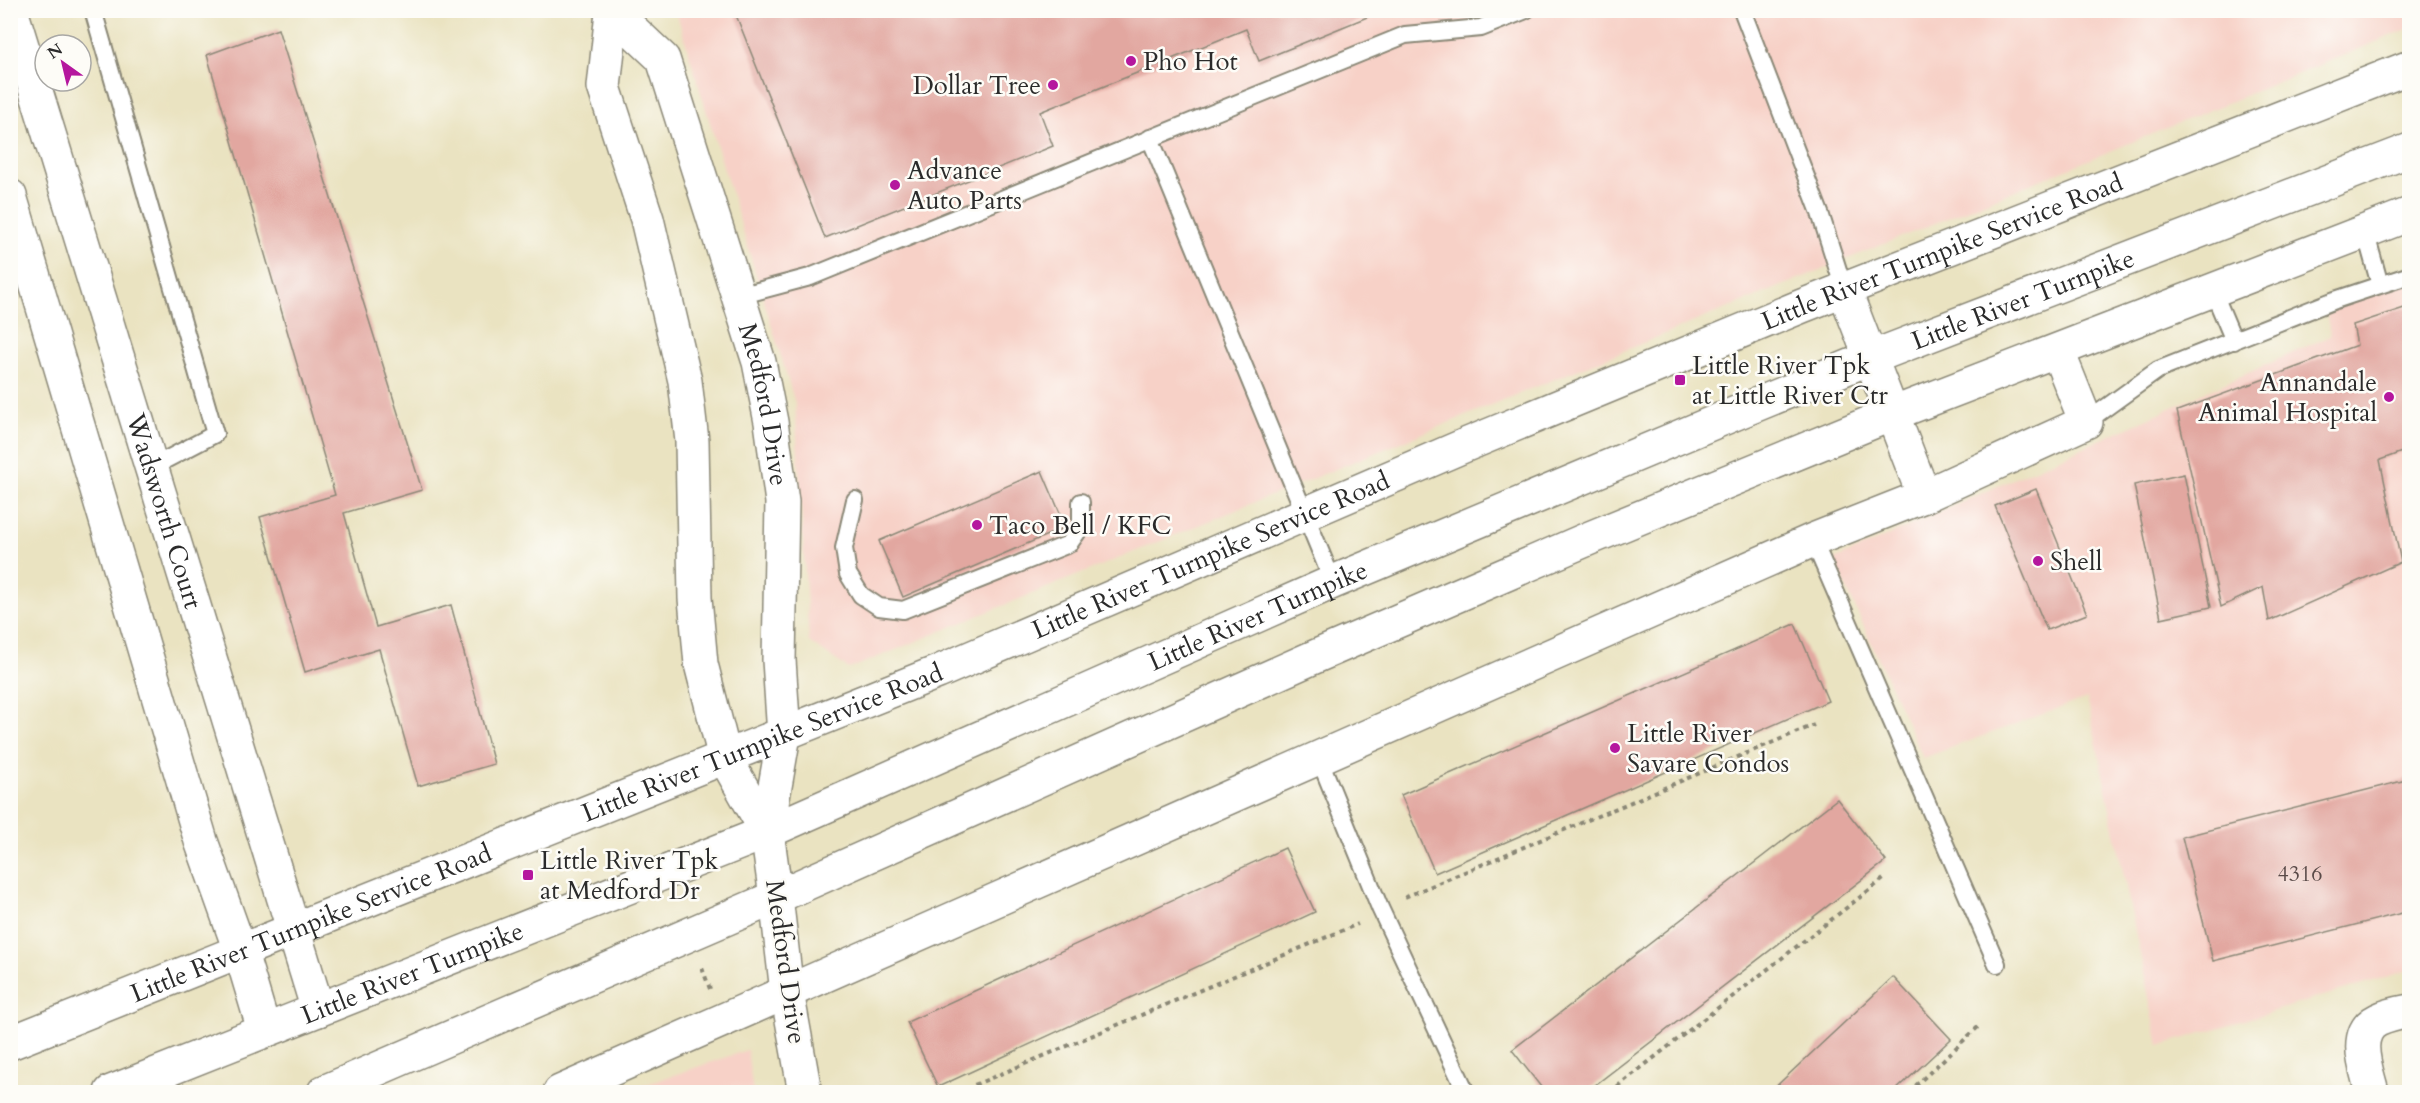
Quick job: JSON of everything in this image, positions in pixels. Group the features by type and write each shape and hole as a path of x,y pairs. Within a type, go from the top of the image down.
{"street":[{"name":"Wadsworth Court","path":"11,10 318,1010"},
{"name":"Medford Drive","path":"612,11 663,59 739,296 763,382 771,422 782,502 779,660 784,735 767,832 788,992 805,1092"},
{"name":"Medford Drive","path":"612,11 604,87 647,219 685,381 692,441 695,598 700,664 725,758 767,832"},
{"name":"Little River Turnpike Service Road","path":"10,1043 294,932 938,672 1468,444 1844,289 2409,67"},
{"name":"Little River Turnpike","path":"111,1092 767,832 1334,582 1870,358 2409,150"},
{"path":"10,196 201,841 264,1030"},
{"path":"324,1092 776,897 1312,658 1558,552 1892,414 2058,352 2409,214"},
{"path":"1844,289 1924,496"},
{"path":"560,1092 1813,540 1924,496 2086,422 2058,352"},
{"path":"2372,1092 2364,1052 2365,1033 2377,1020 2409,1011"}],"lane":[{"path":"93,10 215,434 150,468"},
{"path":"739,296 810,277 1405,34 1481,28 1526,10"},
{"path":"1742,10 1820,213 1844,289"},
{"path":"1150,138 1334,582"},
{"path":"2365,231 2380,285"},
{"path":"2086,422 2158,370 2335,300 2409,275"},
{"path":"2213,291 2234,341"},
{"path":"855,500 844,548 848,574 861,595 879,607 903,610 1069,544 1081,527 1081,502"},
{"path":"1813,540 1997,964"},
{"path":"1319,758 1381,911 1466,1092"}],"path":[{"path":"970,1092 972,1086 1814,725"},
{"path":"1610,1092 1886,877"},
{"path":"702,968 712,994"},
{"path":"1909,1092 1978,1027"}],"shaded area":[{"path":"2409,10 2410,28 849,669 809,642 795,403 676,11"},
{"path":"2409,277 2409,970 2159,1046 2087,698 1923,758 1834,560 2330,336 2326,309"},
{"path":"747,1050 753,1092 624,1092"}],"building":[{"path":"734,10 1382,11 1259,61 1246,29 1040,112 1053,146 825,238"},
{"path":"278,29 422,490 344,513 376,627 451,605 494,764 418,786 379,649 305,672 260,517 335,495 207,55"},
{"path":"2410,306 2410,449 2380,460 2401,562 2269,621 2263,587 2221,607 2177,411 2357,345 2353,325"},
{"path":"1042,471 1066,527 903,597 879,541"},
{"path":"2184,474 2211,607 2161,618 2134,485"},
{"path":"2036,489 2087,614 2047,630 1995,506"},
{"name":"Little River Savare Condos","path":"1795,624 1828,701 1435,873 1401,795"},
{"path":"2410,779 2410,911 2213,961 2182,837"},
{"name":"Little River Savare Condos","path":"1837,799 1886,861 1586,1092 1545,1092 1512,1050"},
{"path":"1285,848 1315,912 938,1087 907,1022"},
{"path":"1893,977 1951,1039 1894,1092 1770,1092"}],"place":[{"name":"Pho Hot","path":"1131,61"},
{"name":"Dollar Tree","path":"1053,85"},
{"name":"Advance Auto Parts","path":"895,185"},
{"name":"Little River Tpk at Little River Ctr","path":"1680,380"},
{"name":"Annandale Animal Hospital","path":"2389,397"},
{"name":"Taco Bell / KFC","path":"977,525"},
{"name":"Shell","path":"2038,561"},
{"name":"Little River Savare Condos","path":"1615,748"},
{"name":"Little River Tpk at Medford Dr","path":"528,875"}]}
